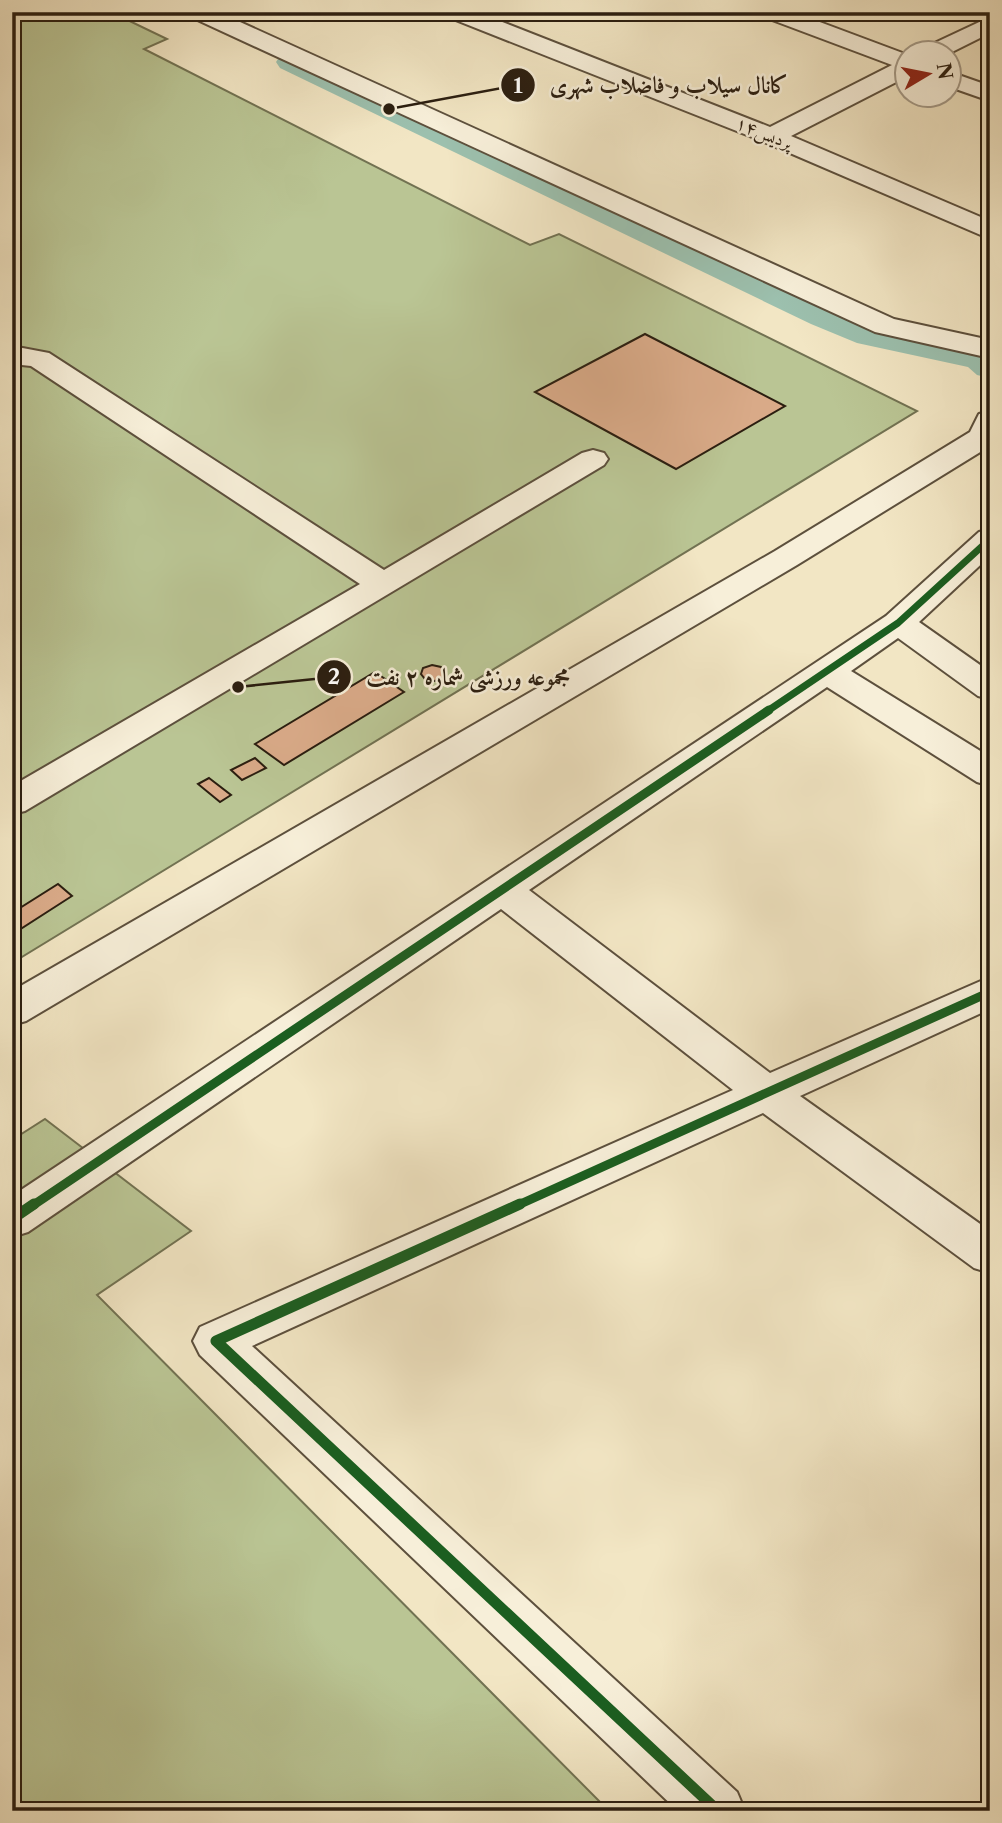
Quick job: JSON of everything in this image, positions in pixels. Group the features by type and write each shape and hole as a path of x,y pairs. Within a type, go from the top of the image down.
{"street":[{"path":"199,12 885,326 990,348"},
{"name":"پردیس۱۴","path":"456,12 771,136 990,231"},
{"path":"772,12 894,60"},
{"path":"962,38 990,24"},
{"path":"771,136 894,72"},
{"path":"964,84 990,94"},
{"path":"990,330 990,340"},
{"path":"12,355 39,359 383,584"},
{"path":"12,1010 786,558 983,437 990,420"},
{"path":"12,802 593,459"},
{"path":"12,1219 898,623 990,539"},
{"path":"898,623 990,688"},
{"path":"827,671 990,774"},
{"path":"503,890 767,1093 990,1255"},
{"path":"718,1811 216,1341 990,992"}],"green space":[{"path":"12,12 111,12 167,39 144,49 530,245 559,234 917,411 12,963"},
{"path":"45,1119 191,1231 97,1295 609,1811 12,1811 12,1140"}],"building":[{"path":"645,334 785,406 676,469 535,392"},
{"path":"432,665 441,667 446,672 443,678 435,681 425,679 421,674 423,668"},
{"path":"375,672 404,692 284,765 255,744"},
{"path":"255,758 266,768 242,780 231,770"},
{"path":"209,778 231,795 220,802 198,784"},
{"path":"58,884 72,896 19,930 12,925 12,913"}],"waterway":[{"path":"291,62 824,316 870,335 980,359 990,367"}],"cycle path":[{"path":"12,1219 898,623 990,539"},
{"path":"718,1811 216,1341 990,992"}],"place":[{"name":"کانال سیلاب و فاضلاب شهری","path":"389,109"},
{"name":"مجموعه ورزشی شماره ۲ نفت","path":"238,687"}]}
